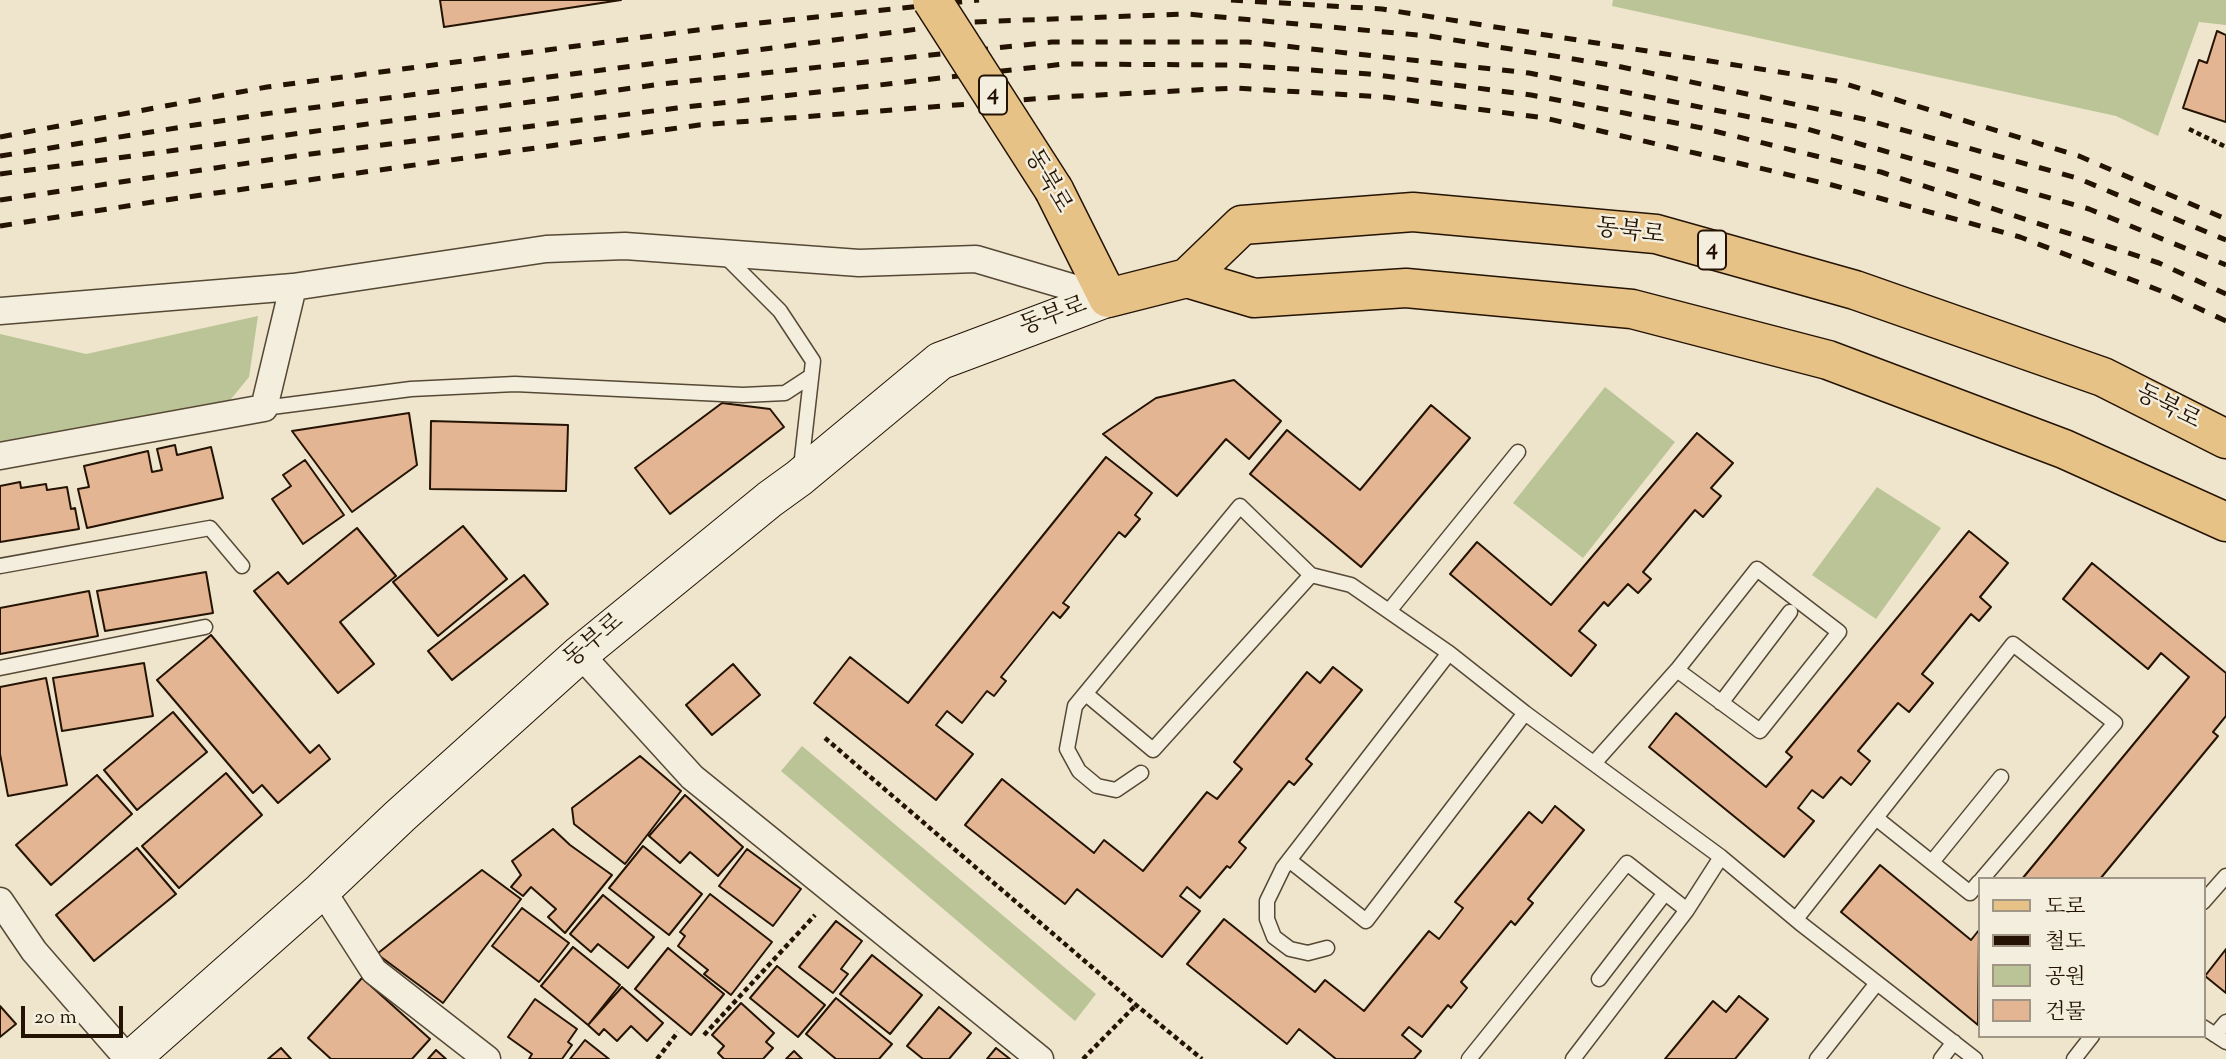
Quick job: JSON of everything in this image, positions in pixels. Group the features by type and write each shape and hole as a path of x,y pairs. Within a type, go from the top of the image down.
{"main road":[{"name":"동북로","path":"932,0 1054,190 1108,298 1187,278 1242,225 1413,212 1656,234 1855,290 2103,377 2226,439"},
{"path":"1187,278 1254,298 1406,288 1632,309 1828,360 2064,449 2226,522"},
{"name":"동부로","path":"129,1059 322,890 580,654 940,361 1108,298"}],"street":[{"path":"0,312 293,287 545,249 625,246 859,263 976,259 1108,298"},
{"path":"0,456 264,408 293,287"},
{"path":"580,654 692,777 1040,1059"},
{"path":"322,890 374,971 487,1059"},
{"path":"0,901 34,951 129,1059"}],"lane":[{"path":"720,252 780,311 813,361 799,478"},
{"path":"264,408 411,389 515,384 743,395 785,393 811,376"},
{"path":"1389,611 1518,452"},
{"path":"1141,773 1116,790 1097,786 1079,771 1067,749 1075,706 1240,506 1311,575 1351,585 1449,653 1525,713 1721,857 1975,1059"},
{"path":"0,566 211,528 242,566"},
{"path":"1595,762 1677,670 1757,569 1839,632 1760,731 1677,670"},
{"path":"1086,694 1153,750 1311,575"},
{"path":"1721,703 1790,612"},
{"path":"0,668 205,627"},
{"path":"1796,919 2013,644 2115,723 1984,877"},
{"path":"1327,948 1308,953 1290,948 1274,937 1267,919 1267,901 1289,860 1449,653"},
{"path":"1289,860 1366,921 1525,713"},
{"path":"1932,862 2001,777"},
{"path":"1876,818 1970,892 1978,883"},
{"path":"1573,1059 1687,910 1721,857"},
{"path":"1469,1059 1627,863 1687,910"},
{"path":"2205,900 2226,876"},
{"path":"1599,979 1665,893"},
{"path":"1817,1059 1877,983"},
{"path":"2215,1034 2226,1022"},
{"path":"2074,1059 2090,1038"},
{"path":"1941,1059 1954,1042"}],"path":[{"path":"2189,130 2226,147"},
{"path":"825,738 1202,1059"},
{"path":"704,1035 836,893"},
{"path":"1083,1059 1136,1005"},
{"path":"657,1059 678,1032"}],"green space":[{"path":"1613,0 2226,0 2226,25 2199,22 2158,136 2116,116 1612,6"},
{"path":"258,316 249,377 227,404 0,443 0,334 86,354"},
{"path":"1605,387 1675,442 1583,558 1513,503"},
{"path":"1877,487 1941,528 1876,619 1812,575"},
{"path":"802,746 1096,994 1075,1021 781,771"}],"building":[{"path":"440,0 621,0 444,27"},
{"path":"2217,31 2226,35 2226,122 2183,108 2199,60 2207,63"},
{"path":"1234,380 1281,421 1249,459 1226,439 1177,496 1103,434 1156,398"},
{"path":"722,403 770,409 784,427 670,514 635,468"},
{"path":"1431,405 1470,438 1361,567 1250,474 1287,430 1360,490"},
{"path":"409,413 417,465 352,512 292,431"},
{"path":"431,421 568,425 566,491 430,489"},
{"path":"1697,433 1733,463 1711,488 1721,496 1703,517 1695,510 1643,572 1651,579 1638,593 1628,584 1608,606 1604,602 1579,631 1596,645 1571,676 1450,574 1477,542 1551,605"},
{"path":"175,445 177,455 211,447 223,498 87,528 78,489 89,487 84,466 148,451 152,472 162,470 157,449"},
{"path":"1106,457 1152,493 1135,515 1140,519 1125,537 1119,532 1063,603 1069,607 1060,618 1053,612 1001,677 1006,681 994,696 987,691 962,723 947,711 936,725 973,754 936,800 814,703 850,657 908,703"},
{"path":"305,460 344,515 303,544 272,499 291,486 283,475"},
{"path":"20,482 21,488 46,484 47,490 67,487 71,509 75,508 79,529 0,542 0,486"},
{"path":"463,526 507,579 438,636 393,582"},
{"path":"357,528 396,576 340,622 374,664 338,693 254,591 278,572 288,584"},
{"path":"1969,531 2008,563 1980,597 1991,607 1979,621 1971,614 1922,674 1933,683 1909,712 1898,703 1858,751 1870,761 1851,785 1841,777 1823,798 1812,790 1798,808 1814,821 1784,857 1649,747 1676,713 1766,787 1792,757 1786,752"},
{"path":"2092,563 2226,673 2226,716 2213,732 2218,736 2102,877 2024,877 2189,677 2161,653 2148,669 2063,599"},
{"path":"206,572 213,613 105,631 97,591"},
{"path":"524,575 548,604 452,680 428,651"},
{"path":"89,591 98,636 0,654 0,608"},
{"path":"211,635 310,753 319,745 330,759 278,803 262,785 253,793 157,680"},
{"path":"144,663 153,716 62,731 53,678"},
{"path":"733,664 760,695 712,735 686,705"},
{"path":"1333,667 1362,690 1306,759 1312,764 1294,785 1289,781 1239,842 1246,848 1230,868 1227,866 1200,898 1187,887 1180,896 1200,911 1162,957 1077,889 1065,904 965,825 1002,779 1094,853 1104,840 1143,871 1207,792 1217,799 1242,769 1234,762 1307,672 1320,683"},
{"path":"46,678 67,785 8,796 0,754 0,687"},
{"path":"173,712 207,752 137,810 104,770"},
{"path":"640,756 681,791 625,864 574,824 572,808"},
{"path":"226,773 262,815 179,888 142,846"},
{"path":"97,775 132,814 51,885 16,845"},
{"path":"685,795 743,847 718,876 690,852 680,863 649,836"},
{"path":"1555,806 1584,830 1528,899 1533,903 1515,925 1511,921 1461,982 1467,988 1451,1008 1448,1005 1422,1037 1409,1027 1402,1035 1421,1051 1414,1059 1336,1059 1299,1029 1287,1044 1187,964 1224,919 1315,992 1325,980 1364,1011 1429,931 1439,939 1463,908 1455,902 1529,812 1542,823"},
{"path":"553,829 570,845 612,875 565,933 548,917 556,909 531,887 523,896 511,887 521,875 512,861"},
{"path":"643,846 702,894 669,935 609,888"},
{"path":"137,848 176,894 94,961 56,915"},
{"path":"747,849 801,889 773,926 719,886"},
{"path":"1880,865 1971,940 1978,931 1978,1025 1841,912"},
{"path":"482,870 521,899 443,1003 377,954"},
{"path":"710,894 772,942 731,995 704,974 708,970 678,946 685,936 680,932"},
{"path":"603,895 654,937 628,968 598,944 591,952 570,934"},
{"path":"522,908 569,943 539,982 492,946"},
{"path":"836,921 862,941 841,969 848,974 833,993 799,967"},
{"path":"573,947 620,985 588,1025 541,986"},
{"path":"668,948 724,994 691,1035 635,989"},
{"path":"2226,949 2226,993 2205,976"},
{"path":"872,955 922,995 890,1034 840,994"},
{"path":"777,966 825,1005 798,1037 750,998"},
{"path":"362,978 430,1039 412,1059 331,1059 308,1038"},
{"path":"622,987 663,1023 647,1041 631,1026 617,1041 604,1029 599,1035 588,1025"},
{"path":"1739,996 1768,1019 1735,1059 1665,1059 1713,1001 1726,1012"},
{"path":"836,998 892,1044 879,1059 836,1059 806,1034"},
{"path":"535,999 577,1029 568,1042 572,1045 562,1059 529,1059 532,1054 508,1037"},
{"path":"741,1003 774,1033 766,1042 773,1048 763,1059 724,1059 718,1053 724,1046 712,1035"},
{"path":"0,1006 16,1024 0,1037"},
{"path":"939,1007 971,1033 949,1059 923,1059 907,1046"},
{"path":"585,1040 609,1059 570,1059"},
{"path":"281,1048 291,1059 268,1059"},
{"path":"996,1048 1010,1059 987,1059"},
{"path":"436,1050 446,1059 428,1059"},
{"path":"794,1051 802,1059 786,1059"}],"railway":[{"path":"0,137 267,87 720,27 979,0"},
{"path":"1231,0 1382,9 1836,81 2079,156 2226,219"},
{"path":"0,156 264,114 972,22 1187,14 1429,36 1617,66 1863,119 2077,178 2226,240"},
{"path":"0,174 662,84 1052,42 1248,42 1529,73 1800,127 2089,209 2226,265"},
{"path":"0,200 302,155 677,108 1064,64 1235,65 1369,74 1531,95 1702,128 1881,172 2159,263 2226,294"},
{"path":"0,226 699,125 1059,97 1235,88 1385,97 1545,118 1832,185 2020,237 2161,291 2226,321"}]}
